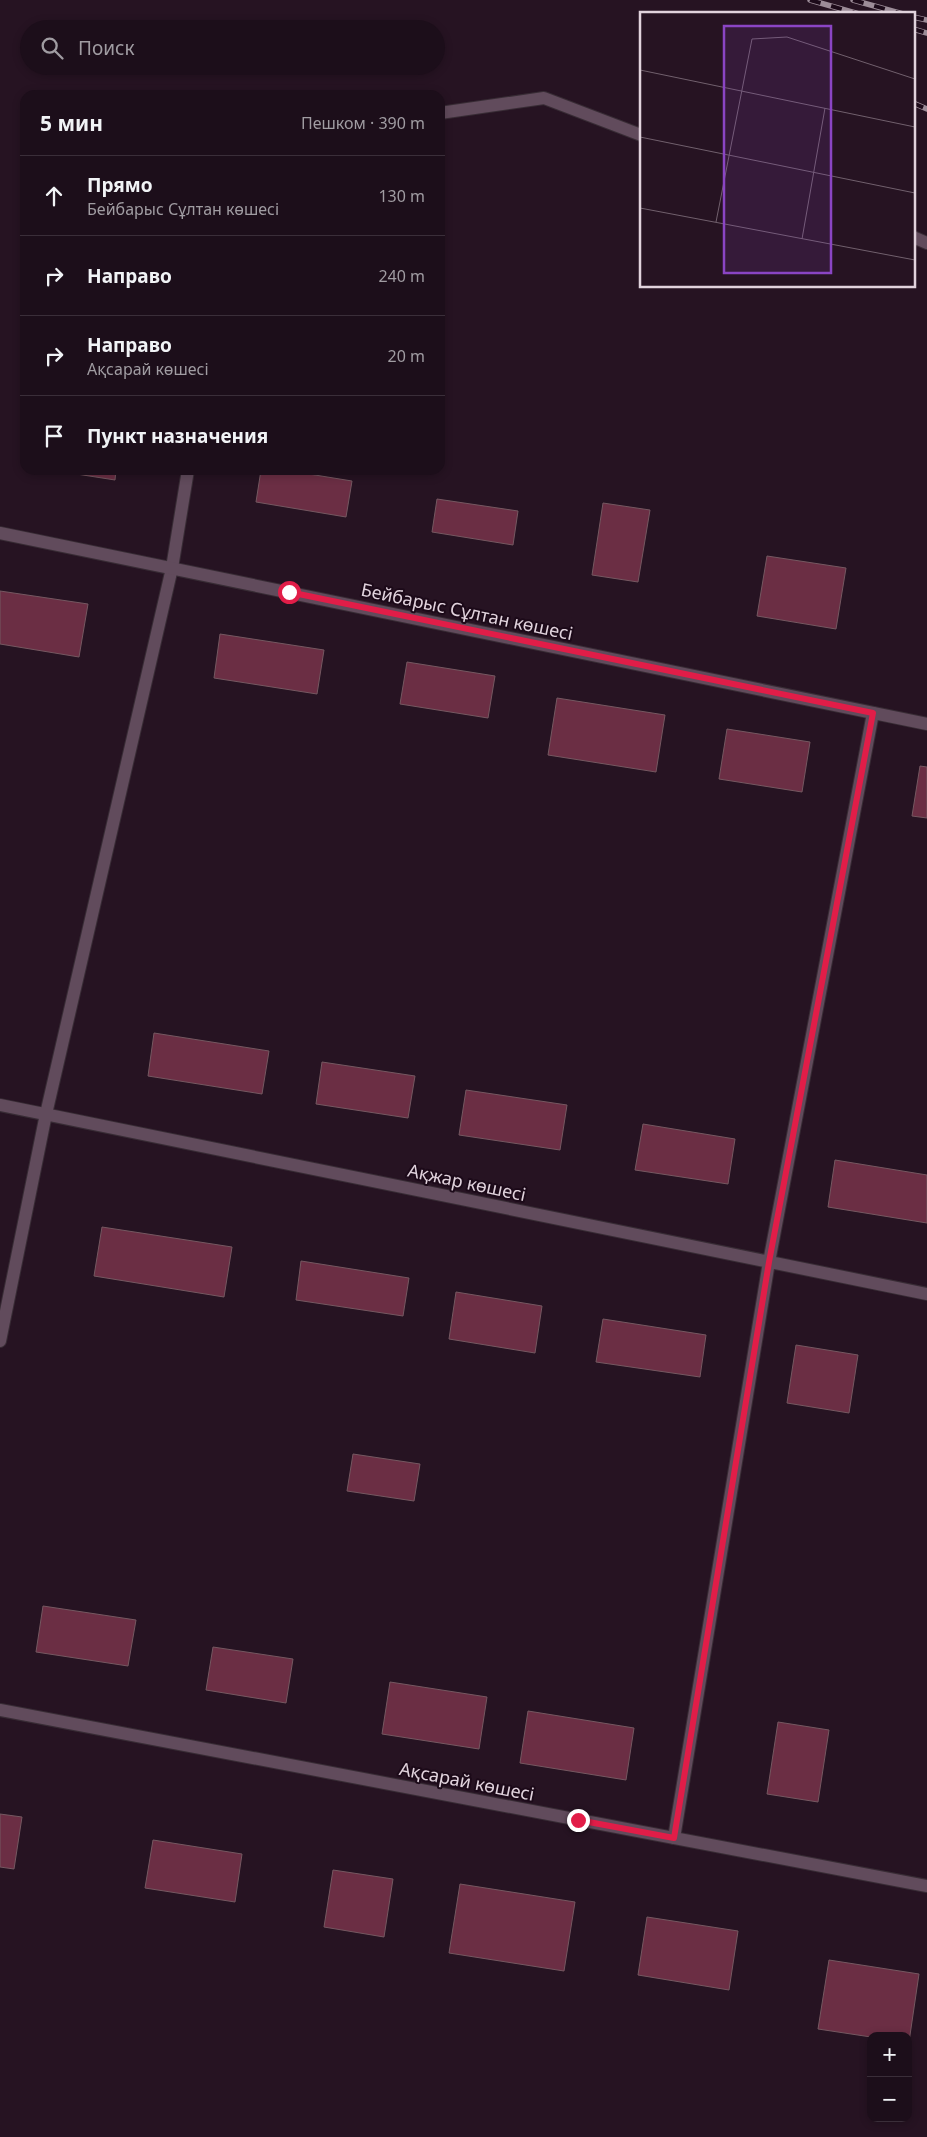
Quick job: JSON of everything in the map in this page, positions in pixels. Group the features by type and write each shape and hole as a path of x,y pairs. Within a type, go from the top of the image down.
{"street":[{"path":"445,112 544,98 640,134"},
{"path":"914,237 927,242"},
{"path":"0,1341 46,1114 172,568 187,475"},
{"name":"Бейбарыс Сұлтан көшесі","path":"0,533 927,724"},
{"path":"674,1838 769,1262 873,713"},
{"name":"Ақжар көшесі","path":"0,1104 927,1294"},
{"name":"Ақсарай көшесі","path":"0,1710 927,1886"}],"building":[{"path":"83,475 116,475 115,480"},
{"path":"260,475 315,475 352,481 346,517 256,502"},
{"path":"437,499 518,511 513,545 432,532"},
{"path":"603,503 650,510 638,582 592,575"},
{"path":"767,556 846,568 836,629 757,616"},
{"path":"0,591 88,604 79,657 0,644"},
{"path":"220,634 324,650 317,694 214,678"},
{"path":"407,662 495,676 488,718 400,704"},
{"path":"557,698 665,715 656,772 548,755"},
{"path":"727,729 810,742 802,792 719,779"},
{"path":"920,766 927,767 927,818 912,816"},
{"path":"154,1033 269,1051 262,1094 148,1076"},
{"path":"322,1062 415,1076 408,1118 316,1104"},
{"path":"466,1090 567,1105 560,1150 459,1135"},
{"path":"643,1124 735,1139 728,1184 635,1170"},
{"path":"835,1160 927,1175 927,1223 828,1207"},
{"path":"102,1227 232,1247 224,1297 94,1276"},
{"path":"301,1261 409,1278 403,1316 296,1300"},
{"path":"456,1292 542,1306 535,1353 449,1339"},
{"path":"603,1319 706,1335 700,1377 596,1362"},
{"path":"796,1345 858,1355 849,1413 787,1403"},
{"path":"353,1454 420,1464 414,1501 347,1491"},
{"path":"43,1606 136,1620 128,1666 36,1652"},
{"path":"213,1647 293,1659 286,1703 206,1690"},
{"path":"390,1682 487,1697 479,1749 382,1734"},
{"path":"528,1711 634,1728 626,1780 520,1763"},
{"path":"778,1722 829,1730 818,1802 767,1794"},
{"path":"0,1814 22,1817 14,1869 0,1867"},
{"path":"153,1840 242,1854 235,1902 145,1888"},
{"path":"333,1870 393,1879 384,1937 324,1927"},
{"path":"460,1884 575,1902 564,1971 449,1953"},
{"path":"647,1917 738,1931 729,1990 638,1975"},
{"path":"829,1960 919,1974 910,2032 867,2032 867,2036 818,2029"}],"railway":[{"path":"810,0 852,12"},
{"path":"853,0 896,12"},
{"path":"914,17 927,20"},
{"path":"914,29 927,33"},
{"path":"914,103 927,109"}],"route":[{"path":"289,592 873,713 769,1262 674,1838 578,1820"}]}
